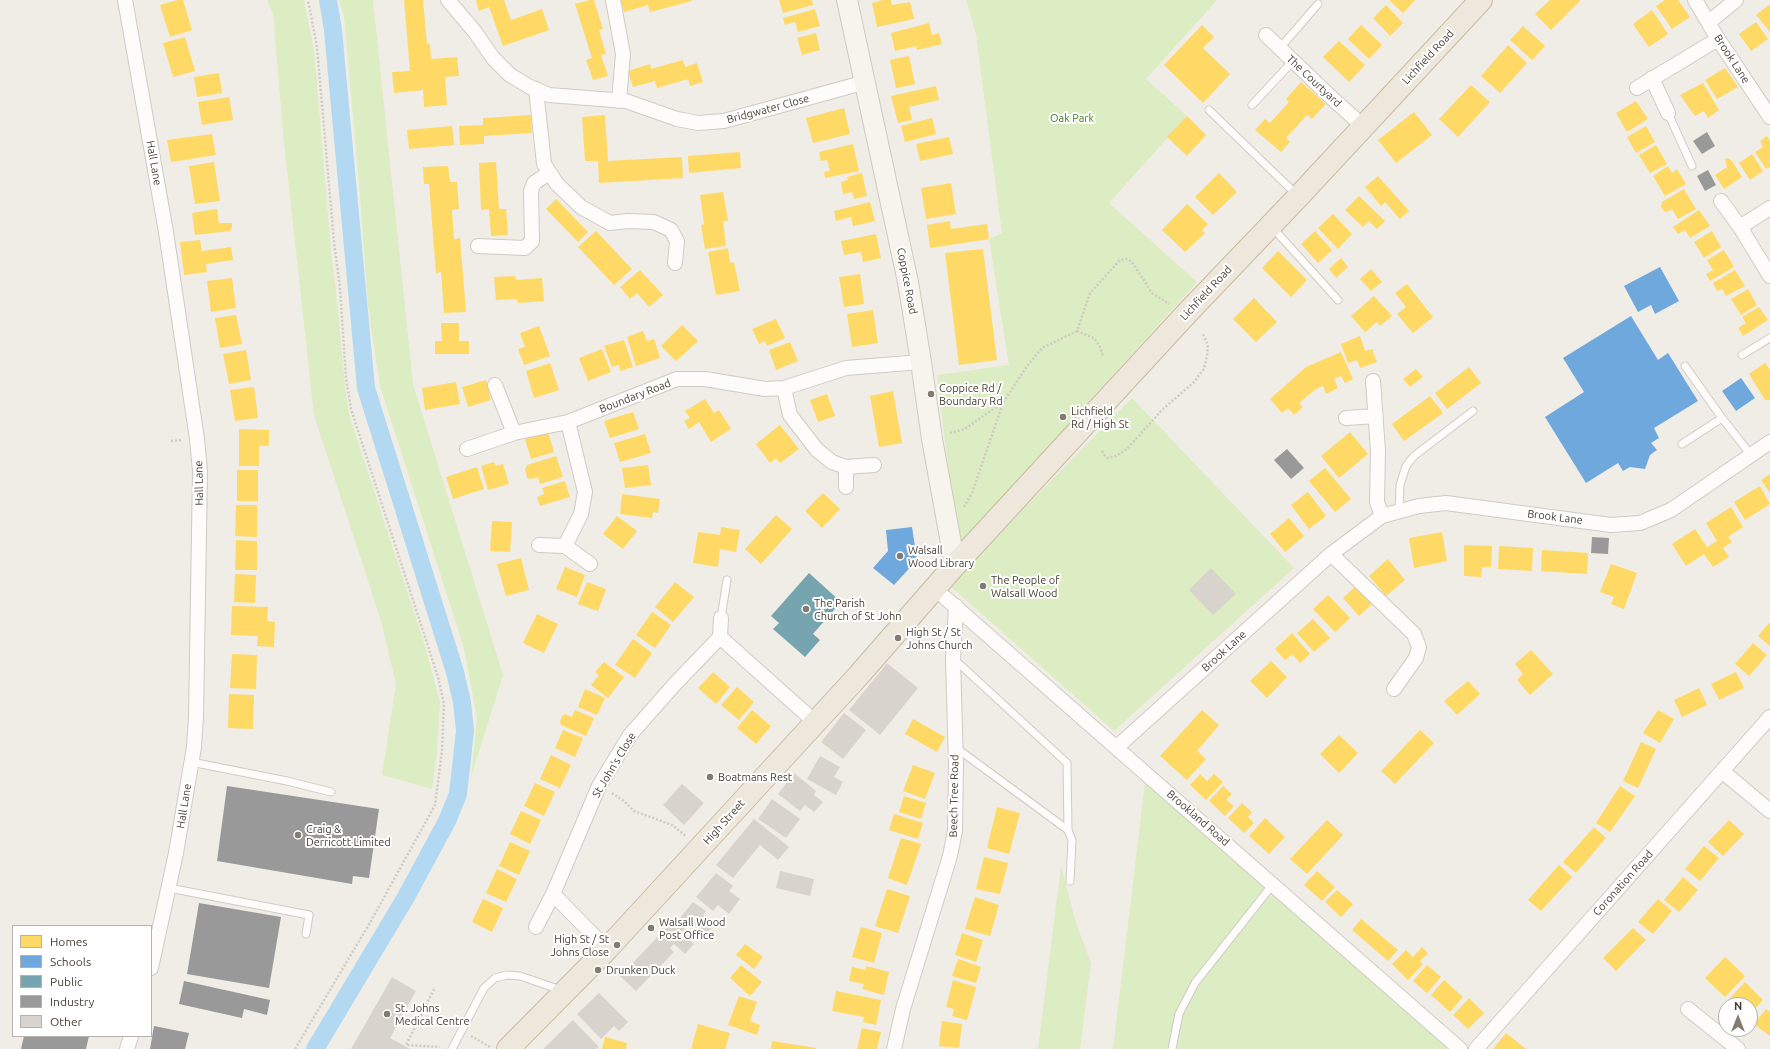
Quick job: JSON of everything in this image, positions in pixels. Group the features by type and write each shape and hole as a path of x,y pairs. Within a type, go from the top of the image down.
{"highway":[{"name":"Lichfield Road","path":"934,588 1189,311 1298,197 1474,2"},
{"name":"High Street","path":"508,1049 607,949 815,722 934,588"}],"main road":[{"name":"Coppice Road","path":"847,0 866,82 908,282 932,439 955,565"}],"street":[{"name":"Hall Lane","path":"125,0 166,232 197,439 200,471 196,701 191,762 169,888 152,964"},
{"name":"Bridgwater Close","path":"448,0 475,32 493,58 510,75 536,90 549,95 626,101 677,119 698,122 724,121 866,82"},
{"path":"613,0 623,54 619,101"},
{"name":"Brook Lane","path":"1695,0 1718,39 1768,108"},
{"path":"1709,22 1736,0"},
{"name":"The Courtyard","path":"1266,35 1363,126"},
{"path":"1637,88 1718,39"},
{"path":"1652,78 1668,113"},
{"path":"536,90 544,164 557,184 581,207 610,223 628,221 654,222 671,230 677,241 675,263"},
{"path":"478,246 525,248 532,241 531,191 534,182 550,173"},
{"path":"1721,201 1740,227 1770,276"},
{"path":"1740,227 1770,208"},
{"name":"Boundary Road","path":"467,449 514,433 568,422 677,380 705,379 765,389 784,388 846,368 921,362"},
{"path":"1373,381 1378,469 1377,502 1382,516"},
{"path":"495,385 514,433"},
{"path":"784,388 790,415 817,450 832,462 846,467 874,465"},
{"path":"1346,418 1376,416"},
{"path":"565,546 581,514 585,492 568,422"},
{"name":"Brook Lane","path":"1117,747 1331,554 1382,516 1419,506 1446,503 1611,525 1640,523 1670,510 1770,442"},
{"path":"846,467 846,487"},
{"path":"539,545 565,546 590,564"},
{"path":"1331,554 1414,634 1419,647 1416,658 1394,689"},
{"name":"Brookland Road","path":"934,588 1460,1049"},
{"name":"Beech Tree Road","path":"894,1049 903,1009 950,856 954,837 956,765 954,659 956,606"},
{"path":"721,618 720,637 815,722"},
{"name":"St John's Close","path":"536,927 553,894 600,786 630,735 720,637"},
{"name":"Coronation Road","path":"1476,1049 1770,717"},
{"path":"1722,771 1770,811"},
{"path":"553,894 607,949"},
{"path":"1688,1009 1738,1049"},
{"path":"127,1049 131,1037"}],"lane":[{"path":"1280,48 1318,4"},
{"path":"1252,105 1293,61"},
{"path":"1209,110 1298,197"},
{"path":"1668,113 1692,166"},
{"path":"1271,225 1338,300"},
{"path":"1742,356 1770,338"},
{"path":"1685,366 1750,455"},
{"path":"1399,511 1400,485 1406,466 1414,456 1473,411"},
{"path":"1682,444 1722,418"},
{"path":"721,618 727,580"},
{"path":"954,659 1067,763 1068,830 1072,840 1070,881"},
{"path":"955,746 1068,830"},
{"path":"191,762 287,781 331,792"},
{"path":"1172,1049 1179,1014 1195,983 1273,884"},
{"path":"169,888 309,915 306,934"},
{"path":"452,1049 484,988 495,978 507,975 520,976 565,991"}],"path":[{"path":"295,1049 371,921 436,805 441,758 444,704 438,677 351,409 346,378 340,288 334,242 317,47 308,0"},
{"path":"1077,332 1090,293 1120,260 1127,259 1132,262 1152,293 1166,304 1189,311"},
{"path":"947,524 964,507 972,493 1003,403 1027,366 1042,348 1077,332 1094,338 1100,347 1102,356"},
{"path":"1102,451 1108,458 1116,456 1127,449 1162,410 1194,382 1204,369 1208,345 1204,334"},
{"path":"932,439 965,429 1003,403"},
{"path":"600,786 624,801 634,810 672,825 701,847"},
{"path":"434,989 406,1045 440,1047 443,1042"},
{"path":"462,1031 494,1049"}],"green space":[{"path":"267,0 304,0 314,49 331,251 349,414 426,649 440,703 437,752 432,789 382,775 396,684 381,621 314,415 284,142 273,14"},
{"path":"339,0 373,0 413,384 503,675 471,777 477,719 464,648 380,386 368,306 344,16"},
{"name":"Oak Park","path":"966,0 1217,0 1146,79 1187,116 1109,203 1197,282 958,548 937,375 1009,365 989,239 1002,233 976,34"},
{"path":"1132,398 1294,568 1114,731 949,585"},
{"path":"1145,783 1448,1049 1113,1049"},
{"path":"1061,866 1076,923 1091,963 1080,1049 1038,1049"}],"building: Homes":[{"path":"183,0 192,30 170,37 160,5"},
{"path":"404,0 423,0 427,44 430,44 431,59 457,57 459,76 445,77 447,105 424,107 423,90 394,93 392,72 410,71"},
{"path":"476,0 504,0 511,20 542,9 549,30 503,46 489,7 479,11"},
{"path":"594,0 603,29 599,30 606,54 601,55 608,76 593,80 586,60 592,58 575,4"},
{"path":"621,0 692,1 650,12 648,5 624,12"},
{"path":"779,0 812,0 813,5 783,13"},
{"path":"883,0 891,0 892,5 910,2 914,19 877,27 872,3"},
{"path":"1389,0 1415,0 1403,13"},
{"path":"1550,0 1580,1 1551,30 1535,14"},
{"path":"1665,0 1678,0 1690,17 1672,29 1656,6"},
{"path":"1770,4 1770,32 1756,15"},
{"path":"1386,5 1403,23 1390,36 1373,18"},
{"path":"815,9 820,26 798,32 795,22 785,25 783,18"},
{"path":"1652,10 1668,34 1649,47 1633,24"},
{"path":"1756,22 1768,39 1751,51 1739,34"},
{"path":"929,23 932,35 939,33 942,44 917,50 916,46 895,51 891,33"},
{"path":"1202,25 1214,37 1203,48 1230,74 1203,103 1164,65"},
{"path":"1361,25 1382,45 1369,59 1348,39"},
{"path":"1523,26 1545,46 1532,60 1510,40"},
{"path":"816,33 820,50 802,55 797,38"},
{"path":"185,37 195,71 173,77 163,43"},
{"path":"1339,41 1365,65 1349,82 1323,57"},
{"path":"1508,45 1527,63 1500,93 1481,76"},
{"path":"909,56 915,84 896,88 890,60"},
{"path":"683,60 685,67 697,63 703,82 690,86 688,79 657,88 655,81 633,87 628,71 650,64 651,69"},
{"path":"1725,68 1738,87 1717,99 1705,80"},
{"path":"219,73 222,93 197,97 194,77"},
{"path":"1301,82 1326,104 1312,119 1307,115 1286,138 1290,142 1281,152 1255,130 1265,119 1270,123 1289,102 1286,99"},
{"path":"1703,83 1719,110 1708,118 1704,111 1695,116 1680,95"},
{"path":"1471,85 1490,102 1458,137 1439,119"},
{"path":"936,86 939,100 909,107 912,120 898,123 891,96"},
{"path":"229,97 233,120 202,125 198,102"},
{"path":"1636,101 1648,119 1627,132 1616,113"},
{"path":"844,108 850,134 813,143 806,118"},
{"path":"1414,112 1432,135 1396,163 1378,140"},
{"path":"531,115 532,133 484,136 484,144 460,145 459,126 483,125 483,118"},
{"path":"605,115 608,161 682,157 683,178 599,183 598,161 585,161 582,117"},
{"path":"1187,116 1206,135 1187,156 1167,137"},
{"path":"932,118 936,134 905,142 901,126"},
{"path":"452,126 454,145 409,149 407,130"},
{"path":"1646,126 1655,142 1636,153 1627,137"},
{"path":"212,134 216,155 171,162 167,140"},
{"path":"1767,136 1770,141 1770,167 1766,169 1755,152 1763,147 1760,141"},
{"path":"949,137 953,154 920,161 916,144"},
{"path":"853,144 859,171 825,178 824,172 830,171 827,160 821,161 819,152"},
{"path":"1656,145 1667,164 1650,173 1639,155"},
{"path":"740,152 741,168 689,173 688,156"},
{"path":"1752,154 1763,171 1750,180 1739,163"},
{"path":"1728,158 1732,161 1742,177 1724,189 1715,175 1727,167 1725,159"},
{"path":"214,162 220,201 195,204 189,166"},
{"path":"496,162 499,209 506,209 508,235 491,236 489,209 481,210 479,163"},
{"path":"448,166 450,182 457,182 459,209 452,210 454,239 460,238 466,312 444,313 441,272 436,273 429,184 424,184 423,167"},
{"path":"1668,166 1672,173 1677,169 1686,184 1665,196 1653,176"},
{"path":"862,173 867,196 854,199 852,192 843,194 841,182 848,180 847,177"},
{"path":"1219,173 1237,192 1213,215 1195,197"},
{"path":"1378,176 1409,211 1400,219 1385,202 1381,206 1365,187"},
{"path":"951,183 956,214 926,219 921,188"},
{"path":"1684,189 1696,209 1678,219 1672,209 1667,212 1664,211 1661,207 1662,202"},
{"path":"723,192 728,221 723,221 726,246 705,249 701,225 704,224 700,195"},
{"path":"1359,196 1385,221 1377,229 1369,221 1363,227 1345,210"},
{"path":"556,199 588,232 578,242 546,209"},
{"path":"870,202 875,221 853,226 851,217 836,221 834,211"},
{"path":"1187,204 1208,224 1202,230 1205,233 1185,252 1162,230"},
{"path":"217,209 219,223 232,223 230,231 195,235 192,213"},
{"path":"1699,210 1710,226 1690,238 1685,230 1678,234 1673,227"},
{"path":"1333,214 1352,234 1338,249 1318,228"},
{"path":"950,221 951,229 987,224 989,239 930,248 927,225"},
{"path":"596,231 632,269 614,285 578,247"},
{"path":"1315,231 1332,250 1318,263 1301,244"},
{"path":"1712,231 1721,247 1704,258 1694,242"},
{"path":"876,234 881,258 863,262 861,252 844,255 841,241"},
{"path":"200,240 202,251 231,247 233,260 206,264 207,272 184,275 180,242"},
{"path":"728,248 730,263 734,262 740,291 716,295 708,252"},
{"path":"983,249 997,360 959,365 945,253"},
{"path":"1724,250 1734,267 1710,281 1706,274 1713,270 1707,260"},
{"path":"1278,251 1307,280 1291,297 1262,268"},
{"path":"1341,258 1348,267 1336,278 1329,269"},
{"path":"1371,269 1382,282 1371,291 1360,279"},
{"path":"640,270 663,295 649,307 637,293 630,299 620,287"},
{"path":"1735,270 1745,286 1726,296 1722,289 1717,291 1713,283"},
{"path":"860,274 864,304 844,307 839,277"},
{"path":"515,276 516,280 542,278 544,301 518,303 517,299 496,300 494,277"},
{"path":"232,278 236,308 211,312 207,281"},
{"path":"1407,284 1433,317 1413,333 1397,314 1406,307 1395,293"},
{"path":"1748,289 1757,305 1741,315 1731,299"},
{"path":"1374,296 1392,316 1380,326 1377,322 1365,332 1351,316"},
{"path":"1254,298 1277,322 1256,342 1233,319"},
{"path":"1759,307 1768,320 1743,336 1738,328 1746,323 1742,317"},
{"path":"873,310 878,343 852,347 847,314"},
{"path":"236,315 242,344 220,348 215,318"},
{"path":"776,319 785,338 767,346 765,341 759,344 752,329"},
{"path":"441,323 459,323 459,341 469,341 469,354 435,354 435,341 442,341"},
{"path":"682,325 698,341 676,361 661,346"},
{"path":"539,326 550,356 524,365 518,349 525,347 520,333"},
{"path":"643,331 647,341 654,339 660,358 636,366 627,337"},
{"path":"1360,336 1365,351 1372,349 1377,362 1360,368 1357,360 1348,363 1341,344"},
{"path":"624,340 633,367 620,371 619,365 612,367 604,346"},
{"path":"790,342 798,361 776,370 769,350"},
{"path":"602,349 611,372 588,381 579,358"},
{"path":"246,350 251,380 229,384 223,354"},
{"path":"1341,352 1353,379 1345,383 1341,376 1334,379 1338,388 1326,394 1323,386 1316,389 1299,403 1303,407 1294,415 1288,408 1282,413 1270,399 1306,367"},
{"path":"550,363 559,390 534,398 526,371"},
{"path":"1765,363 1770,370 1770,400 1765,400 1749,374"},
{"path":"1469,367 1481,383 1447,409 1435,393"},
{"path":"1416,369 1423,377 1410,387 1403,379"},
{"path":"486,380 491,400 468,407 462,387"},
{"path":"456,382 460,404 425,410 422,388"},
{"path":"254,387 258,418 235,421 230,390"},
{"path":"893,391 902,443 879,447 870,396"},
{"path":"827,394 835,416 818,422 810,400"},
{"path":"1430,396 1443,413 1404,441 1392,424"},
{"path":"705,399 714,413 719,410 731,429 711,442 699,422 689,429 684,421 690,418 685,411"},
{"path":"633,412 639,429 610,438 604,421"},
{"path":"780,425 799,449 780,463 776,458 770,463 756,444"},
{"path":"239,429 269,430 269,446 259,446 259,466 239,466"},
{"path":"548,432 554,452 531,459 525,439"},
{"path":"1350,432 1368,454 1339,478 1321,456"},
{"path":"645,434 651,453 620,462 614,443"},
{"path":"556,456 563,477 540,484 538,477 532,479 527,478 525,469 527,465"},
{"path":"494,462 496,466 503,464 509,484 488,490 481,466"},
{"path":"648,465 651,485 625,488 622,468"},
{"path":"477,467 484,489 453,499 446,477"},
{"path":"1325,468 1351,499 1335,512 1309,481"},
{"path":"237,470 258,470 258,501 237,501"},
{"path":"1770,474 1770,493 1761,480"},
{"path":"565,481 570,497 540,506 537,497 544,494 542,488"},
{"path":"1760,486 1770,504 1745,520 1734,502"},
{"path":"1308,492 1326,516 1309,529 1291,505"},
{"path":"823,493 840,509 822,528 805,511"},
{"path":"622,494 660,499 658,513 653,512 652,518 620,514"},
{"path":"236,505 257,505 257,537 235,536"},
{"path":"1731,507 1743,527 1728,537 1732,542 1723,548 1729,557 1713,567 1704,554 1686,566 1672,544 1695,529 1707,547 1717,541 1706,523"},
{"path":"776,515 792,529 761,564 745,549"},
{"path":"617,516 637,531 623,549 603,534"},
{"path":"1289,518 1304,536 1285,552 1270,534"},
{"path":"492,521 512,522 510,552 490,551"},
{"path":"721,527 740,530 736,552 720,549 718,567 693,563 698,532 720,535"},
{"path":"1442,532 1447,561 1414,568 1409,538"},
{"path":"236,540 257,541 257,570 235,570"},
{"path":"1464,545 1492,546 1491,567 1482,567 1481,577 1464,576"},
{"path":"1499,546 1533,548 1532,571 1498,569"},
{"path":"1542,550 1588,553 1587,574 1541,571"},
{"path":"521,558 529,590 506,596 497,564"},
{"path":"1388,559 1405,580 1386,596 1369,576"},
{"path":"1611,564 1637,573 1624,609 1611,604 1614,597 1600,592"},
{"path":"565,567 585,575 577,597 556,589"},
{"path":"235,574 256,575 255,603 234,602"},
{"path":"587,582 606,589 598,611 578,604"},
{"path":"675,582 694,597 673,622 655,607"},
{"path":"1356,586 1373,603 1359,616 1343,598"},
{"path":"1328,595 1350,618 1335,632 1313,609"},
{"path":"232,606 268,607 267,621 275,622 274,647 257,646 258,636 231,635"},
{"path":"652,612 671,625 655,648 636,635"},
{"path":"537,614 558,624 544,653 523,643"},
{"path":"1313,619 1330,638 1314,652 1297,633"},
{"path":"1770,622 1770,646 1758,636"},
{"path":"1292,633 1310,654 1300,663 1292,654 1285,660 1275,649"},
{"path":"633,639 652,653 635,678 615,665"},
{"path":"1753,643 1767,655 1749,676 1735,664"},
{"path":"1531,650 1553,674 1530,695 1517,680 1523,674 1515,664"},
{"path":"232,654 257,655 256,689 230,688"},
{"path":"1271,661 1287,677 1267,698 1250,681"},
{"path":"604,662 624,677 608,698 591,685 599,675 595,672"},
{"path":"713,672 730,687 716,704 698,688"},
{"path":"1736,672 1744,688 1719,700 1711,684"},
{"path":"1468,681 1480,694 1457,715 1444,701"},
{"path":"737,687 754,702 739,720 721,705"},
{"path":"1699,688 1707,705 1682,717 1674,700"},
{"path":"585,689 605,698 597,715 578,707"},
{"path":"229,694 254,695 253,729 228,728"},
{"path":"575,710 594,718 586,736 561,725 560,721 562,716 565,714 572,717"},
{"path":"752,710 771,726 756,744 737,728"},
{"path":"1202,710 1219,725 1197,751 1206,759 1187,780 1160,756"},
{"path":"1658,710 1674,719 1660,743 1643,733"},
{"path":"913,719 945,737 937,752 905,734"},
{"path":"563,730 583,738 575,757 555,748"},
{"path":"1420,730 1434,743 1395,784 1381,771"},
{"path":"1339,735 1358,753 1339,773 1320,754"},
{"path":"1641,742 1656,749 1638,788 1623,781"},
{"path":"551,755 571,765 560,788 540,779"},
{"path":"913,765 935,773 925,799 903,791"},
{"path":"1200,774 1207,781 1214,774 1223,782 1206,800 1190,785"},
{"path":"535,783 555,792 544,816 524,806"},
{"path":"1223,786 1232,794 1226,800 1234,806 1225,816 1209,801"},
{"path":"1620,786 1635,796 1610,832 1596,823"},
{"path":"904,796 926,803 921,819 899,812"},
{"path":"1242,803 1252,812 1248,817 1254,823 1244,833 1228,818"},
{"path":"997,807 1020,813 1009,854 987,848"},
{"path":"521,811 541,820 530,844 510,834"},
{"path":"894,814 923,823 918,839 889,830"},
{"path":"1265,818 1285,837 1269,854 1249,836"},
{"path":"1327,820 1343,835 1307,874 1290,859"},
{"path":"1729,820 1744,834 1723,856 1708,842"},
{"path":"1594,827 1606,838 1576,873 1563,862"},
{"path":"901,838 921,844 907,885 888,878"},
{"path":"510,842 530,851 519,875 499,866"},
{"path":"1704,846 1719,858 1700,881 1685,869"},
{"path":"984,857 1008,863 1000,894 976,889"},
{"path":"1559,865 1572,877 1541,911 1528,900"},
{"path":"497,869 517,879 506,902 486,893"},
{"path":"1317,871 1335,887 1322,901 1304,885"},
{"path":"1683,877 1698,890 1679,912 1664,900"},
{"path":"887,889 910,896 898,933 875,926"},
{"path":"1337,890 1353,904 1341,917 1325,902"},
{"path":"975,897 999,905 990,936 965,929"},
{"path":"483,899 503,908 492,932 472,922"},
{"path":"1658,899 1672,911 1653,934 1638,922"},
{"path":"1361,919 1398,950 1388,961 1352,930"},
{"path":"861,927 882,933 874,963 852,957"},
{"path":"1633,928 1646,940 1616,971 1603,958"},
{"path":"962,933 983,940 976,962 955,955"},
{"path":"745,944 763,957 754,969 736,955"},
{"path":"1422,947 1428,953 1420,961 1423,964 1408,980 1392,964 1406,950 1413,957"},
{"path":"1725,957 1745,976 1725,997 1705,978"},
{"path":"958,959 981,967 976,983 952,976"},
{"path":"741,965 762,982 750,996 730,978"},
{"path":"1427,965 1441,977 1427,993 1413,981"},
{"path":"866,966 889,972 884,995 862,989 864,984 849,981 852,967 866,970"},
{"path":"953,980 976,987 967,1020 952,1016 954,1009 946,1007"},
{"path":"1444,980 1463,997 1450,1012 1431,995"},
{"path":"1745,982 1763,1000 1758,1005 1758,997 1731,997"},
{"path":"836,991 881,1000 876,1025 863,1022 864,1017 832,1011"},
{"path":"739,996 757,1002 750,1021 760,1025 757,1035 728,1025"},
{"path":"1469,998 1484,1013 1468,1029 1453,1015"},
{"path":"1766,1009 1770,1012 1770,1036 1758,1027 1758,1019"},
{"path":"942,1021 962,1024 959,1048 939,1046"},
{"path":"698,1024 730,1033 725,1049 691,1049"},
{"path":"862,1028 881,1032 877,1049 857,1049"},
{"path":"1506,1033 1526,1049 1493,1049"},
{"path":"605,1037 627,1043 626,1049 602,1049"},
{"path":"772,1041 816,1048 816,1049 771,1049"}],"building: Schools":[{"path":"1660,267 1679,301 1655,314 1651,305 1638,312 1624,286"},
{"path":"1631,316 1658,360 1668,353 1698,401 1654,428 1659,438 1651,443 1657,450 1650,455 1645,469 1630,467 1623,471 1618,463 1586,483 1545,417 1584,392 1563,358"},
{"path":"1741,378 1755,398 1736,411 1722,391"},
{"name":"Walsall Wood Library","path":"912,527 917,560 894,585 873,568 888,551 886,530"}],"building: Public":[{"name":"The Parish Church of St John","path":"809,573 841,602 813,634 820,640 805,657 773,629 779,623 771,616"}],"building: Industry":[{"path":"1707,132 1715,146 1702,154 1693,141"},
{"path":"1708,170 1716,185 1705,191 1697,176"},
{"path":"1287,449 1304,468 1291,479 1274,460"},
{"path":"1592,537 1609,538 1608,554 1591,553"},
{"name":"Craig & Derricott Limited","path":"227,786 379,809 369,878 353,876 352,884 217,861"},
{"path":"199,903 281,917 269,988 187,974"},
{"path":"184,981 270,1000 267,1015 244,1009 242,1018 179,1004"},
{"path":"154,1026 189,1033 185,1049 150,1049"},
{"path":"24,1037 89,1037 86,1049 21,1049"}],"building: Other":[{"path":"1211,568 1236,594 1213,615 1189,590"},
{"path":"887,663 918,688 880,735 849,710"},
{"path":"844,713 866,730 843,759 821,742"},
{"path":"820,756 840,767 834,777 843,782 836,795 807,779"},
{"path":"794,773 816,791 814,795 823,802 814,812 805,805 800,811 778,794"},
{"path":"682,784 704,803 684,825 663,805"},
{"path":"772,799 800,819 786,838 758,819"},
{"path":"754,819 789,847 778,860 760,845 733,878 716,865"},
{"path":"780,871 814,879 810,896 776,888"},
{"path":"716,873 733,886 729,891 740,899 729,914 718,905 713,911 696,897"},
{"path":"693,902 706,911 703,915 714,924 706,935 694,925 691,929 679,919"},
{"path":"674,920 686,930 683,934 694,944 685,954 674,944 670,948 674,952 636,991 620,976"},
{"name":"St. Johns Medical Centre","path":"392,977 416,991 390,1038 410,1049 351,1049"},
{"path":"599,993 628,1022 619,1031 614,1026 601,1039 577,1014"},
{"path":"573,1020 599,1047 596,1049 543,1049"}],"waterway":[{"path":"315,1049 406,897 447,821 458,794 465,731 462,702 455,672 366,388 333,30 328,0"}],"place":[{"name":"Coppice Rd / Boundary Rd","path":"931,394"},
{"name":"Lichfield Rd / High St","path":"1063,417"},
{"name":"Walsall Wood Library","path":"900,556"},
{"name":"The People of Walsall Wood","path":"983,586"},
{"name":"The Parish Church of St John","path":"806,609"},
{"name":"High St / St Johns Church","path":"898,638"},
{"name":"Boatmans Rest","path":"710,777"},
{"name":"Craig & Derricott Limited","path":"298,835"},
{"name":"Walsall Wood Post Office","path":"651,928"},
{"name":"High St / St Johns Close","path":"617,945"},
{"name":"Drunken Duck","path":"598,970"},
{"name":"St. Johns Medical Centre","path":"387,1014"}]}
